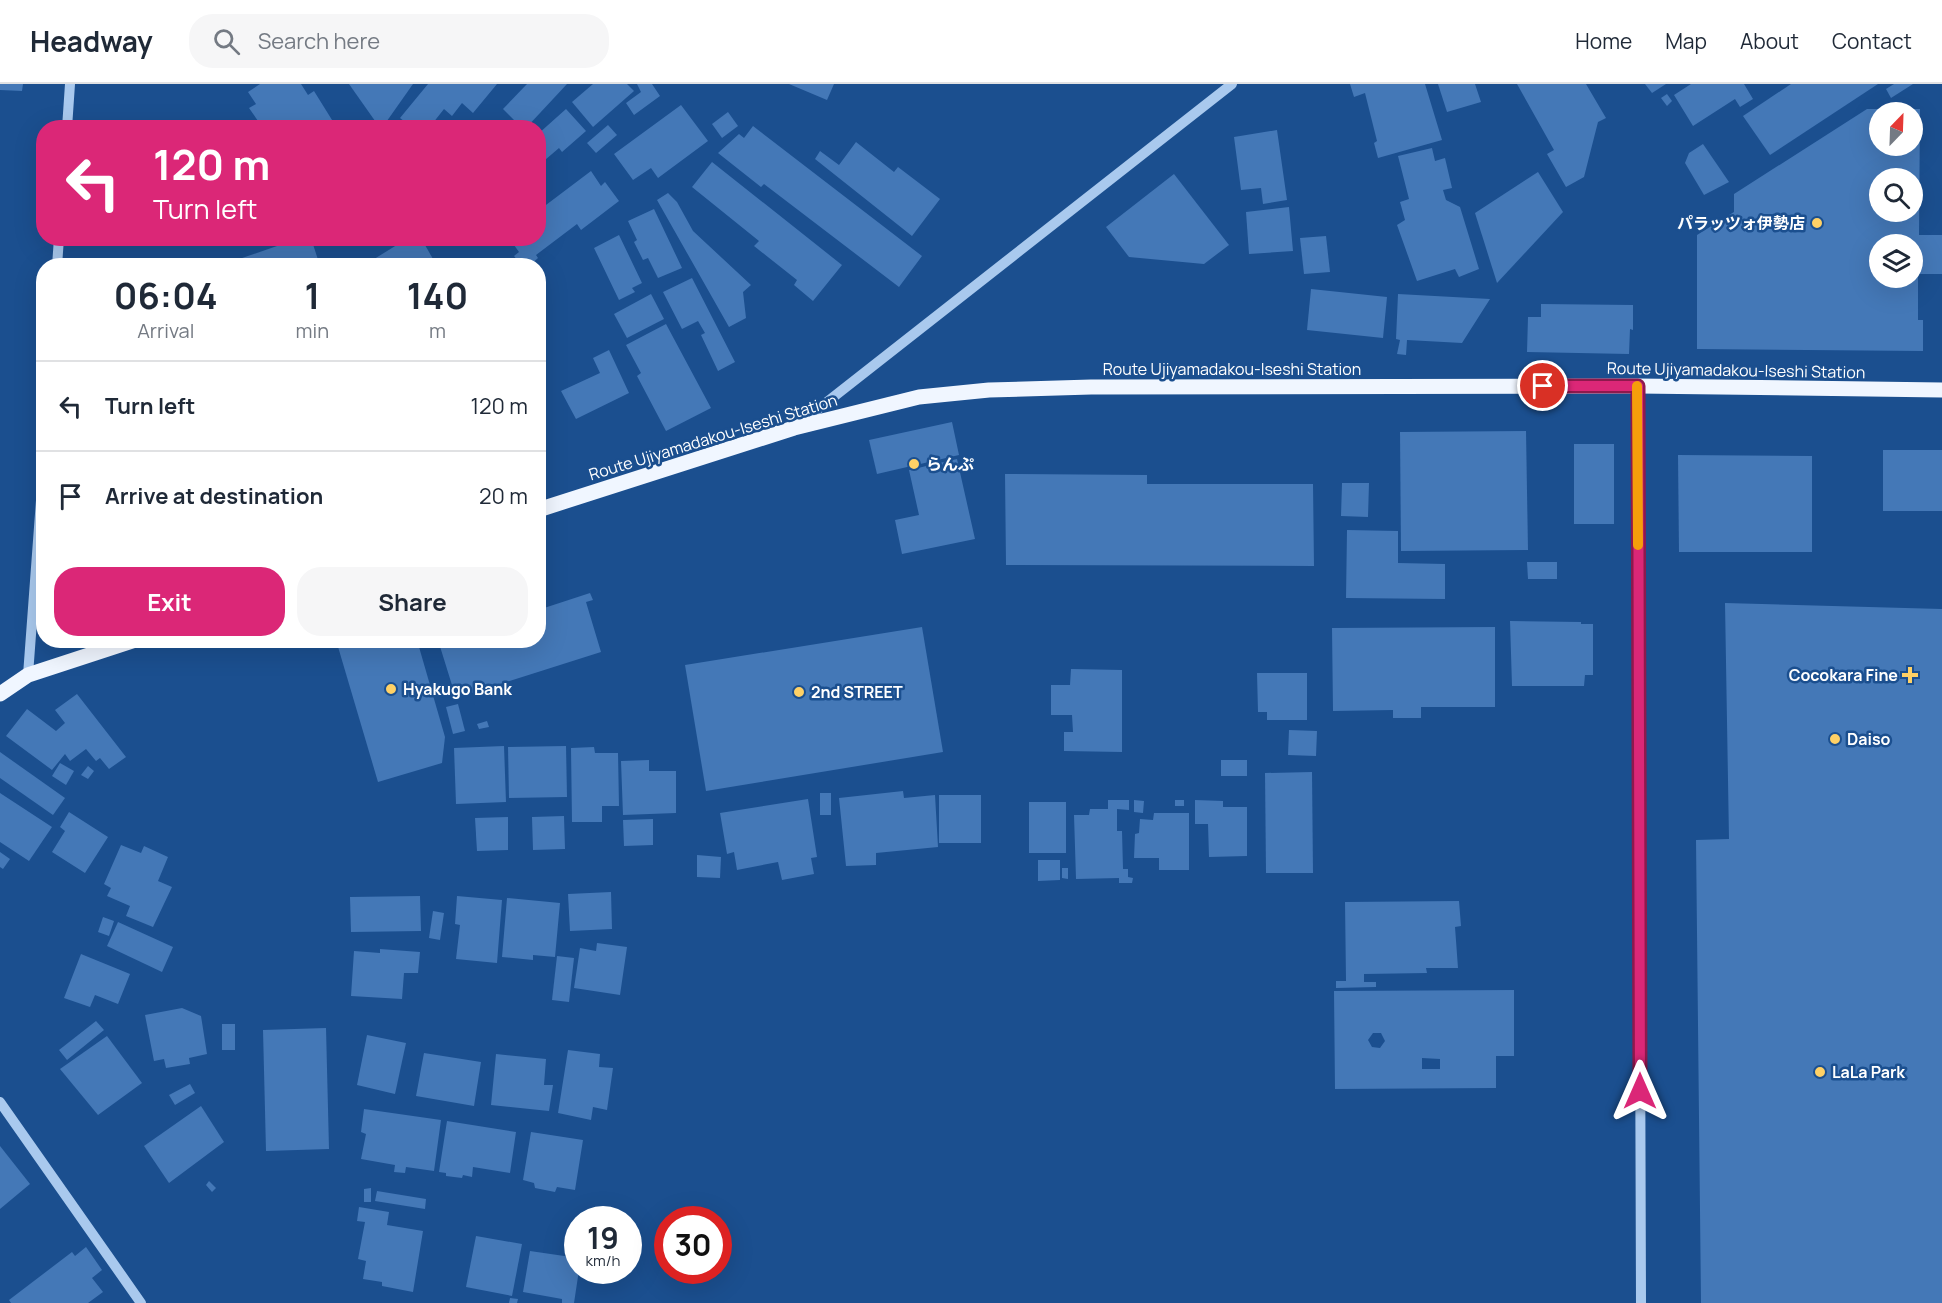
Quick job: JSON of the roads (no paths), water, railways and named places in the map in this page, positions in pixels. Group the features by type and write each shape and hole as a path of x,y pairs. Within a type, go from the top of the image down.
{"main road":[{"name":"Route Ujiyamadakou-Iseshi Station","path":"546,507 794,428 919,397 989,390 1091,387 1638,386 1942,390"},
{"path":"0,694 28,675 111,648"}],"street":[{"path":"68,120 70,84"},
{"path":"794,428 1232,84"},
{"path":"1638,386 1641,1303"},
{"path":"28,675 36,568"},
{"path":"0,1102 141,1303"}],"place":[{"name":"パラッツォ伊勢店","path":"1817,223"},
{"name":"らんぷ","path":"914,464"},
{"name":"Cocokara Fine","path":"1910,675"},
{"name":"Hyakugo Bank","path":"391,689"},
{"name":"2nd STREET","path":"799,692"},
{"name":"Daiso","path":"1835,739"},
{"name":"LaLa Park","path":"1820,1072"}]}
